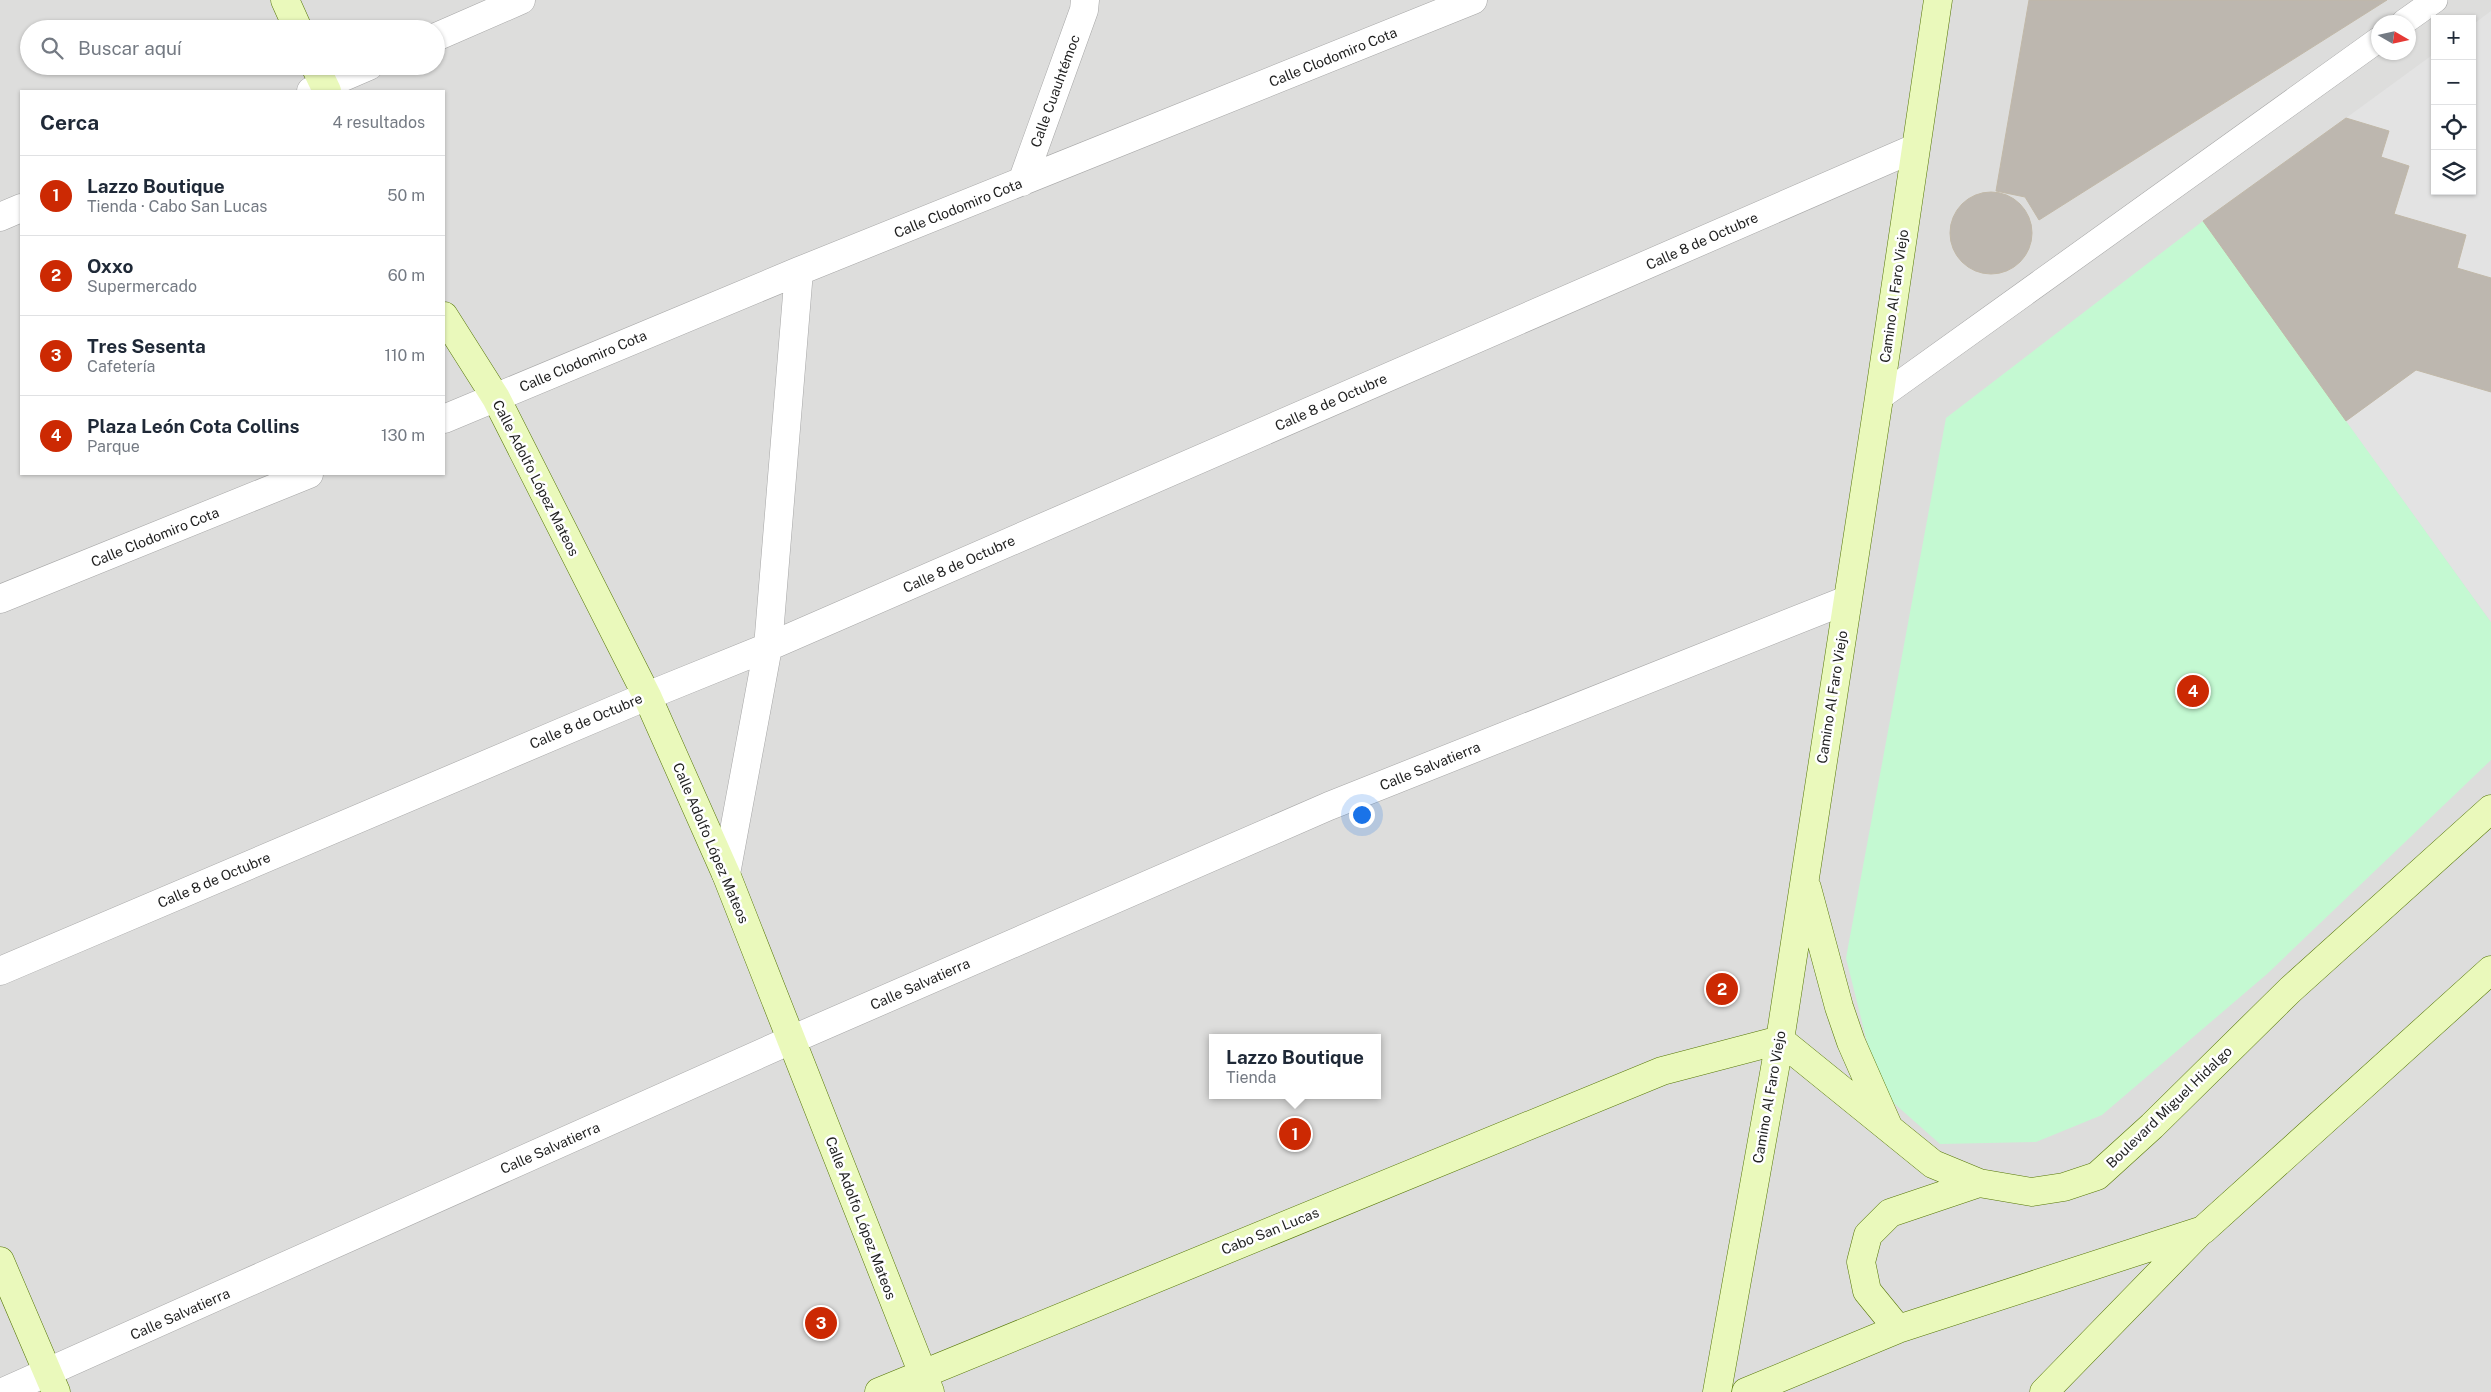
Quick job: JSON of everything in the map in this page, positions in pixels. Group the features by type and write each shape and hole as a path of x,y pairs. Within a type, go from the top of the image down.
{"main road":[{"path":"285,0 294,20"},
{"name":"Camino Al Faro Viejo","path":"1718,1392 1780,1040 1938,0"},
{"name":"Calle Adolfo López Mateos","path":"445,318 496,398 647,696 726,874 926,1383"},
{"name":"Boulevard Miguel Hidalgo","path":"1780,1040 1933,1164 1979,1183 2032,1192 2064,1187 2097,1176 2152,1126 2290,990 2491,808"},
{"path":"1805,878 1839,1007 1851,1042 1889,1130"},
{"path":"2044,1392 2203,1230 2491,970"},
{"name":"Cabo San Lucas","path":"879,1392 926,1383 1662,1071 1780,1040"},
{"path":"1898,1329 1867,1290 1861,1262 1868,1235 1890,1213 1979,1183"},
{"path":"1746,1392 1898,1329 2203,1230"},
{"path":"0,1260 52,1383"}],"street":[{"path":"445,33 521,0"},
{"name":"Calle Cuauhtémoc","path":"1022,182 1084,10 1085,0"},
{"name":"Calle Clodomiro Cota","path":"445,419 799,271 1472,0"},
{"path":"319,84 344,75"},
{"name":"Calle 8 de Octubre","path":"0,971 647,696 768,647 1915,148"},
{"path":"0,217 20,208"},
{"path":"726,874 768,647 799,271"},
{"name":"Calle Clodomiro Cota","path":"0,599 307,475"},
{"name":"Calle Salvatierra","path":"3,1392 52,1383 791,1040 1329,806 1847,600"}],"lane":[{"path":"2414,15 2435,0"},
{"path":"1879,398 2371,45"}],"shaded area":[{"path":"0,0 2491,0 2491,1392 0,1392"},
{"path":"2491,11 2491,278 2457,268 2466,235 2394,214 2409,166 2381,157 2388,131 2346,118 2431,56 2431,195 2476,195 2476,22"},
{"path":"2416,370 2491,392 2491,622 2346,421"}],"green space":[{"path":"2203,221 2491,622 2491,760 2267,974 2102,1115 2036,1142 1940,1144 1879,1090 1846,958 1946,418"}],"building":[{"path":"2029,0 2387,0 2039,220 2025,197 1996,191"},
{"path":"2346,118 2389,131 2381,157 2409,166 2394,214 2466,235 2457,268 2491,278 2491,392 2416,370 2346,421 2203,221"},
{"path":"1991,192 2007,195 2020,204 2029,217 2032,233 2029,249 2020,262 2007,271 1991,274 1975,271 1962,262 1953,249 1950,233 1953,217 1962,204 1975,195"}],"place":[{"name":"Plaza León Cota Collins","path":"2193,691"},
{"name":"Oxxo","path":"1722,989"},
{"name":"Lazzo Boutique","path":"1295,1134"},
{"name":"Tres Sesenta","path":"821,1323"}]}
